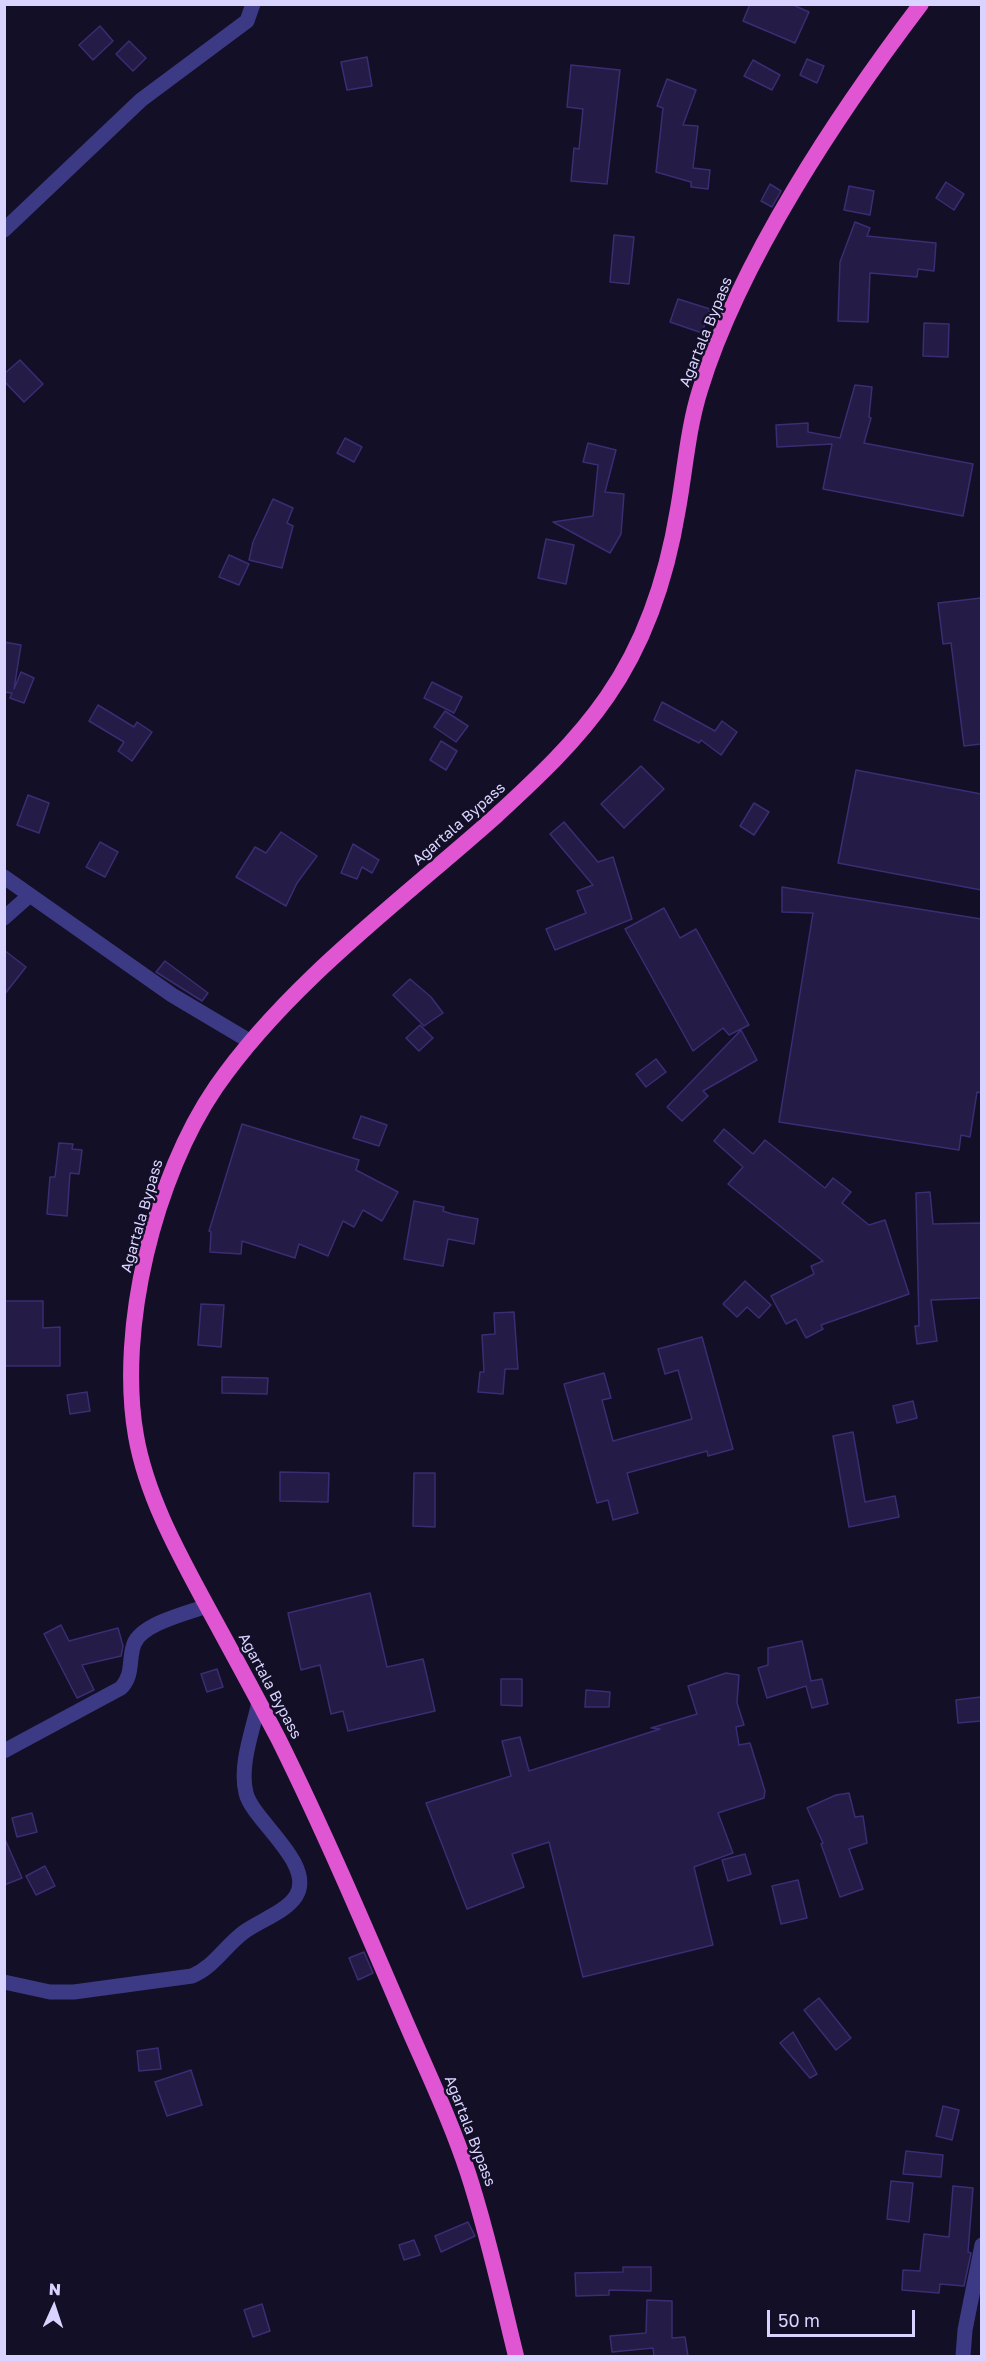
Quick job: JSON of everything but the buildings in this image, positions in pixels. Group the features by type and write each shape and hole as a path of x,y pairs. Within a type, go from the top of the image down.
{"highway":[{"name":"Agartala Bypass","path":"516,2356 493,2255 450,2124 371,1938 258,1702 182,1560 147,1479 136,1439 131,1393 137,1302 169,1176 194,1122 215,1088 251,1042 323,970 549,767 579,735 607,698 633,656 665,572 698,396 731,313 777,222 818,154 921,4"}],"street":[{"path":"4,230 141,100 247,21 253,4"},
{"path":"4,877 172,995 251,1042"},
{"path":"4,918 30,895"},
{"path":"4,1751 121,1688 127,1681 134,1644 140,1634 207,1606"},
{"path":"4,1982 50,1992 74,1992 192,1976 205,1971 242,1934 297,1895 298,1876 277,1835 252,1807 246,1794 246,1766 258,1702"},
{"path":"963,2356 965,2330 981,2245"}]}
